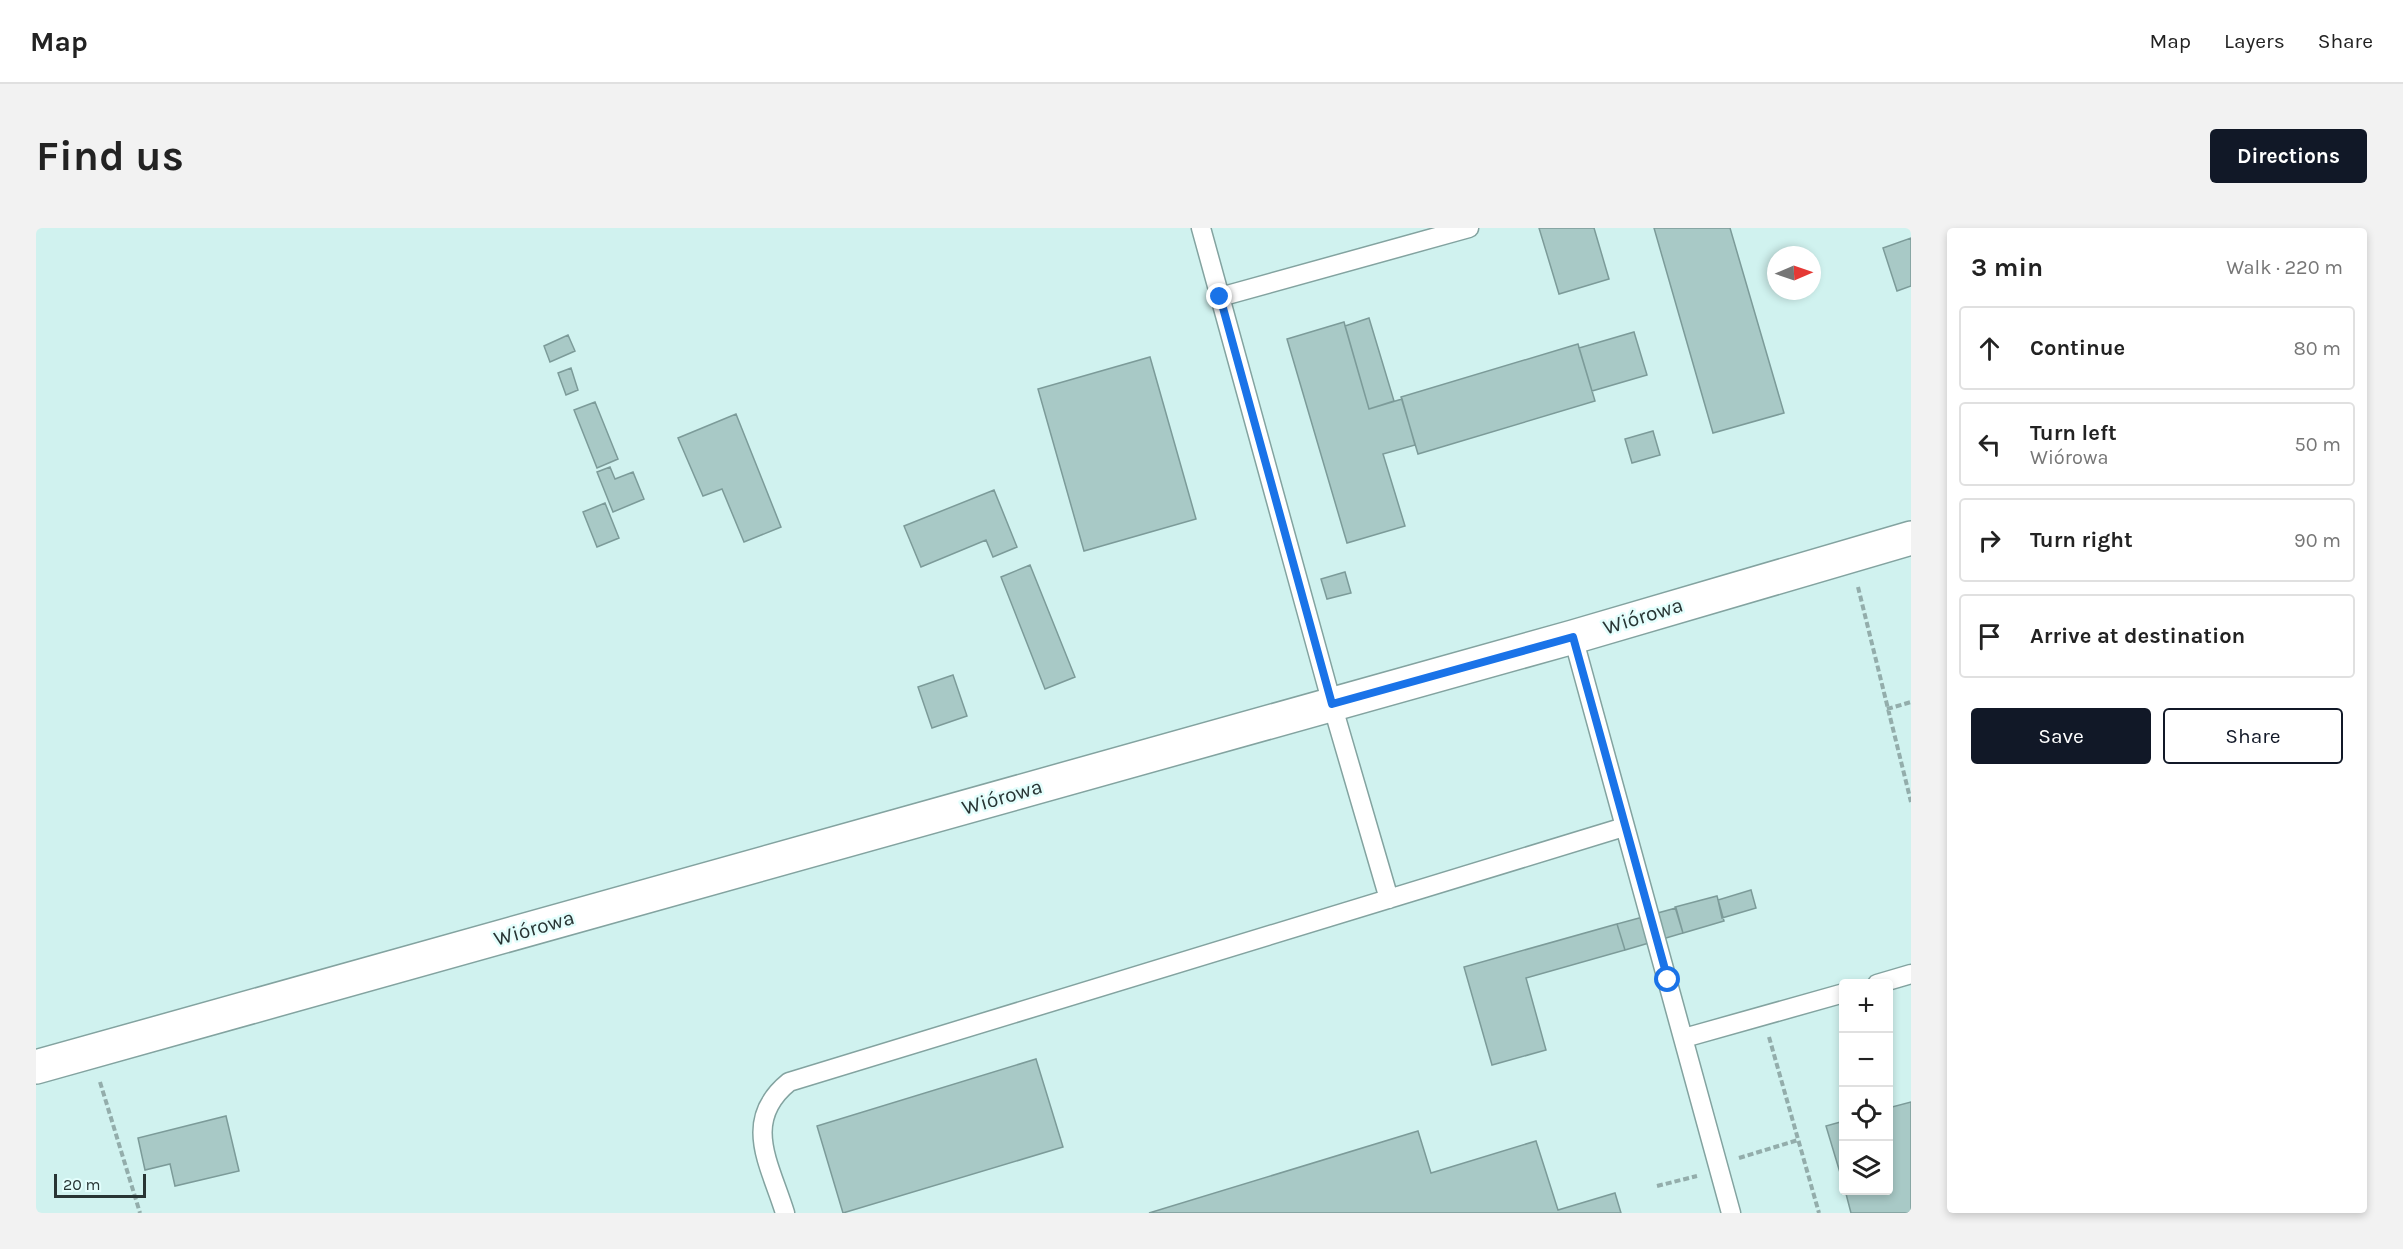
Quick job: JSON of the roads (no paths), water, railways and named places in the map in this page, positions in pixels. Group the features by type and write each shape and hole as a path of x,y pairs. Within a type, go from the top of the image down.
{"street":[{"name":"Wiórowa","path":"36,1067 1573,637 1911,538"}],"lane":[{"path":"1201,228 1332,704 1389,899"},
{"path":"1220,297 1469,228"},
{"path":"1573,637 1731,1213"},
{"path":"785,1213 762,1140 762,1116 775,1094 789,1083 1624,827"},
{"path":"1893,979 1911,974"},
{"path":"1684,1038 1839,994"}]}
